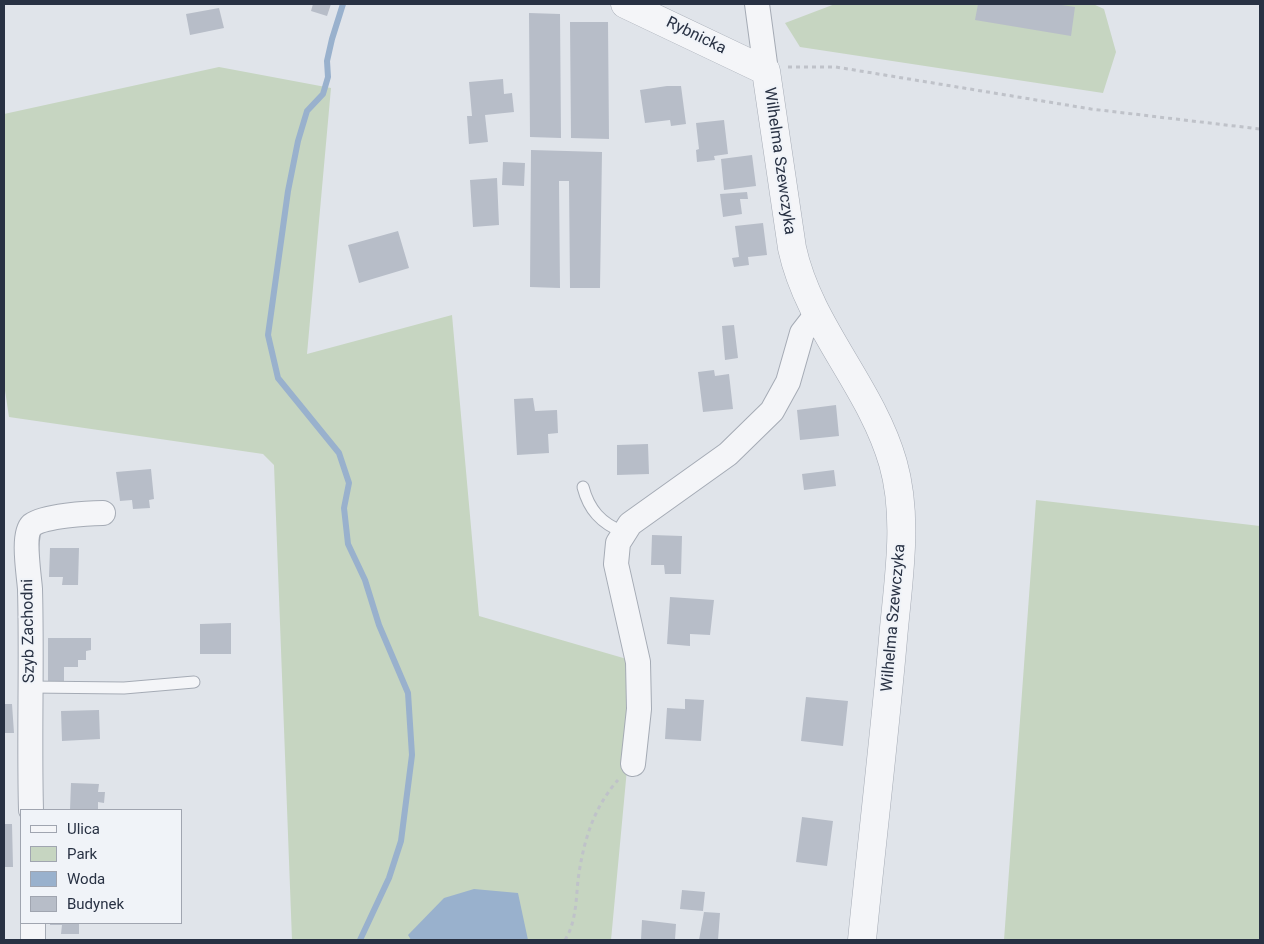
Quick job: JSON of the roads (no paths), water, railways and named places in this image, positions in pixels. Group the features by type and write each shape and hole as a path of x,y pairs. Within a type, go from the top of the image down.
{"street":[{"name":"Rybnicka","path":"625,4 766,70"},
{"name":"Wilhelma Szewczyka","path":"757,4 792,248 801,284 816,315 883,436 893,462 901,505 901,546 891,664 862,940"},
{"path":"633,764 639,709 639,682 635,647 616,564 618,543 623,532 635,520 728,454 772,411 788,382 802,333 816,315"},
{"name":"Szyb Zachodni","path":"31,809 30,590 27,535 32,526 43,522 74,514 103,512"},
{"path":"33,940 34,924"}],"lane":[{"path":"582,487 591,510 601,520 623,532"},
{"path":"30,688 124,688 194,682"}],"water":[{"path":"474,889 518,893 528,940 411,940 408,935 444,898"}],"waterway":[{"path":"343,4 327,61 328,77 323,94 307,111 298,141 288,191 268,335 278,378 339,453 349,483 344,508 348,544 365,580 379,625 408,693 412,755 401,841 389,878 360,940"}]}
